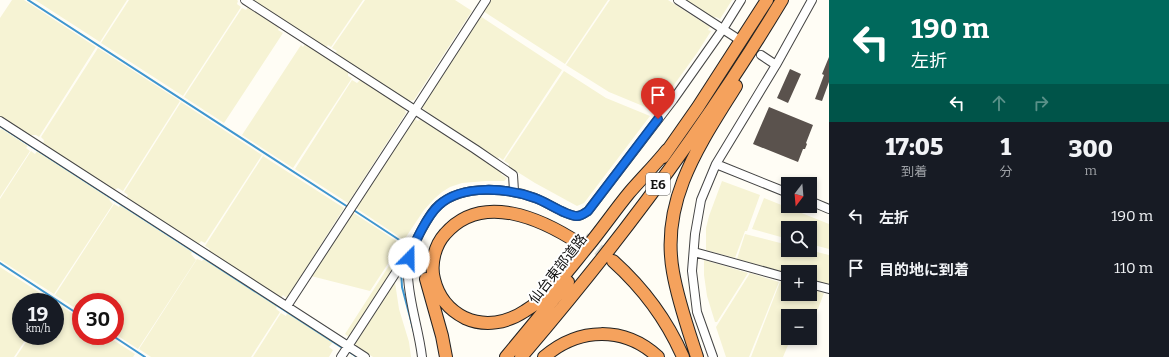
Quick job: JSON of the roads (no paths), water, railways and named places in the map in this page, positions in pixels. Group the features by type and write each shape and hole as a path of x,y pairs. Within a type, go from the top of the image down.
{"highway":[{"name":"仙台東部道路","path":"506,357 583,262 668,150 698,107 767,0"},
{"name":"仙台東部道路","path":"521,357 594,270 678,156 733,77 782,0"},
{"path":"697,357 682,309 673,271 671,241 674,207 691,161 760,47 786,0"},
{"path":"446,357 442,336 428,286 426,265 434,236 449,220 457,214 476,206 489,204 510,206 546,217 582,241 532,219 504,212 479,213 469,216 449,229 442,237 437,247 432,266 433,278 437,290 443,300 460,316 470,320 496,323 506,320 518,316 535,304 560,280 629,194 668,150"},
{"path":"676,357 666,338 646,307 611,264 646,296 672,334 683,357"},
{"path":"544,357 560,346 576,339 593,334 606,333 617,335 639,343 658,357"}],"street":[{"path":"245,0 513,175 514,191"},
{"path":"287,306 486,0"},
{"path":"678,0 735,37"},
{"path":"345,351 406,260 422,230 438,205 448,199 472,191 514,191 536,198 576,216 582,215 588,211 673,100 723,29 741,0"},
{"path":"713,357 697,312 692,271 695,234 701,200 716,164 776,65 812,0"},
{"path":"761,55 776,65"},
{"path":"0,121 287,306 345,351 365,357"},
{"path":"716,164 781,190"},
{"path":"817,204 829,209"},
{"path":"694,252 781,276"},
{"path":"406,260 422,357"},
{"path":"817,286 829,289"}],"waterway":[{"path":"28,0 348,207"},
{"path":"0,126 344,349"},
{"path":"352,209 407,245 404,258"},
{"path":"0,263 72,310"},
{"path":"401,270 402,287 415,336"},
{"path":"124,343 145,357"},
{"path":"348,351 357,357"}],"tunnel":[{"path":"584,238 613,261"}]}
